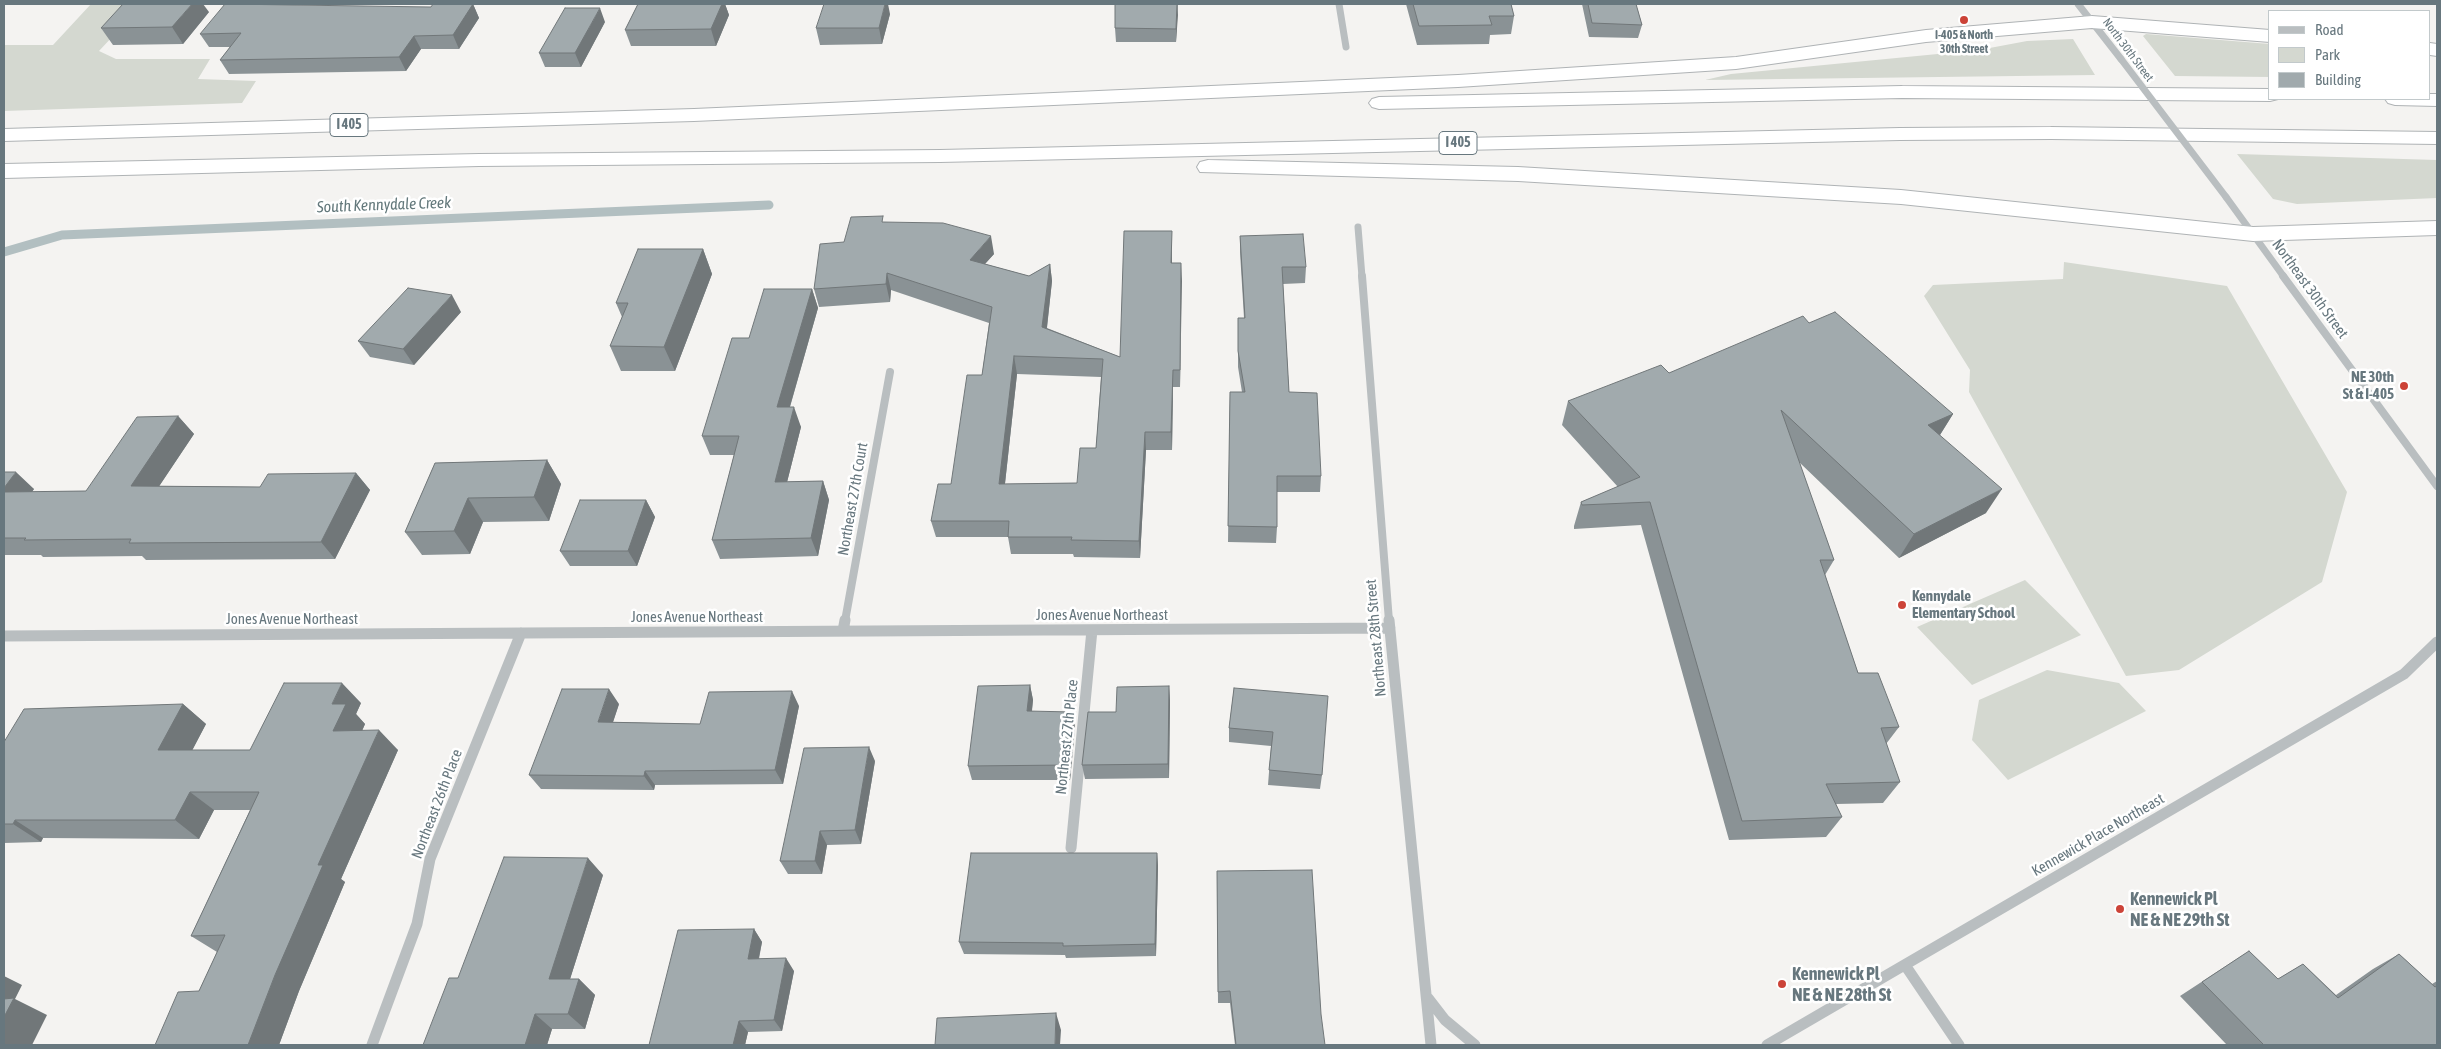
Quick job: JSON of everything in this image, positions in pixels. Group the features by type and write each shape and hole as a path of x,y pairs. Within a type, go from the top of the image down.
{"highway":[{"path":"694,115 1458,81 1723,64 1776,59 1926,36 2092,22 2268,36"},
{"name":"I 405","path":"4,135 694,115 1902,92 2268,95"},
{"name":"I 405","path":"4,171 479,160 950,156 1919,134 2283,134 2437,138"},
{"path":"479,160 1244,168 1518,174 1901,197 2253,234 2437,228"}],"street":[{"path":"1339,4 1346,47"},
{"name":"North 30th Street","path":"2078,4 2159,110"},
{"name":"Northeast 30th Street","path":"2159,110 2226,197 2437,486"},
{"name":"Northeast 28th Street","path":"1358,227 1390,628 1432,1045"},
{"name":"Northeast 27th Court","path":"843,631 890,372"},
{"name":"Jones Avenue Northeast","path":"4,636 1390,628"},
{"name":"Northeast 27th Place","path":"1071,848 1092,630"},
{"name":"Northeast 26th Place","path":"372,1045 417,924 430,859 521,633"},
{"name":"Kennewick Place Northeast","path":"1767,1045 2404,674 2437,642"},
{"path":"1905,965 1959,1045"},
{"path":"1427,996 1445,1020 1475,1045"}],"green space":[{"path":"91,4 143,4 99,51 116,59 210,59 198,79 256,81 242,103 4,111 4,45 53,45"},
{"path":"2146,34 2268,44 2268,77 2175,76 2143,36"},
{"path":"2073,39 2095,75 1705,80 1731,74 1979,50 2027,41"},
{"path":"2237,154 2437,160 2437,198 2297,204 2273,199"},
{"path":"2064,262 2227,286 2347,492 2322,582 2179,670 2126,676 1969,392 1970,370 1924,296 1933,285 2063,279"},
{"path":"2025,580 2081,635 1972,685 1917,627"},
{"path":"2047,670 2119,683 2146,711 2008,780 1972,740 1979,700"}],"building":[{"path":"123,4 192,4 172,27 101,28"},
{"path":"225,4 431,7 433,4 473,4 453,35 414,36 399,57 220,60 241,33 200,34"},
{"path":"638,4 722,4 711,29 625,30"},
{"path":"824,4 885,4 879,28 816,28"},
{"path":"1115,4 1177,4 1176,29 1115,28"},
{"path":"1413,4 1511,4 1514,16 1489,16 1492,25 1419,26"},
{"path":"1588,4 1636,4 1642,25 1592,23"},
{"path":"565,8 600,8 575,53 539,53"},
{"path":"883,216 882,222 943,223 991,236 970,260 1029,276 1050,264 1042,327 1120,357 1124,231 1172,231 1171,263 1181,263 1180,370 1173,370 1171,432 1145,432 1139,541 1071,540 1072,537 1008,537 1009,521 931,521 938,484 951,484 967,375 982,375 992,307 887,273 886,284 814,289 820,244 844,242 851,217","holes":["1014,356 1103,359 1096,448 1080,448 1077,483 999,484"]},
{"path":"1303,234 1306,267 1282,267 1289,392 1317,393 1321,476 1277,476 1277,527 1228,526 1230,392 1245,392 1238,351 1238,318 1245,318 1240,236"},
{"path":"638,249 703,249 664,347 610,346 628,303 616,303"},
{"path":"408,288 452,295 403,349 358,341"},
{"path":"764,289 812,289 777,407 794,407 775,482 823,481 811,538 712,540 739,436 702,436 732,338 749,338"},
{"path":"1835,312 1953,414 1928,425 2002,489 1914,534 1781,410 1834,560 1820,560 1858,673 1878,673 1899,727 1881,728 1900,782 1826,784 1842,817 1742,821 1650,502 1582,505 1581,502 1640,477 1568,401 1661,365 1669,373 1803,316 1809,323"},
{"path":"178,416 131,486 260,487 268,474 356,473 321,542 129,543 131,539 24,540 26,538 4,538 4,492 86,491 137,417"},
{"path":"547,460 534,497 468,498 454,531 405,532 435,463"},
{"path":"4,472 16,472 4,488"},
{"path":"580,500 646,500 628,551 560,551"},
{"path":"284,683 342,683 332,704 346,704 333,731 379,730 318,865 323,865 275,975 248,1045 155,1045 178,992 199,991 225,935 191,936 259,792 190,792 175,820 15,820 13,824 4,824 4,742 24,709 183,704 158,750 250,750"},
{"path":"1030,685 1027,711 1073,712 1068,765 968,766 978,686"},
{"path":"1169,686 1168,764 1082,765 1088,712 1116,712 1117,687"},
{"path":"1234,688 1328,696 1322,775 1269,770 1273,732 1229,728"},
{"path":"562,689 609,689 598,722 700,724 709,692 792,691 775,770 645,771 644,776 529,775"},
{"path":"869,747 855,830 820,831 815,861 780,861 804,748"},
{"path":"971,853 1157,853 1155,944 1063,946 1063,943 959,942"},
{"path":"504,857 588,858 549,979 579,979 568,1014 535,1014 525,1045 423,1045 449,978 458,978"},
{"path":"1312,870 1321,1014 1325,1045 1236,1045 1230,991 1218,992 1217,871"},
{"path":"754,929 748,959 786,958 774,1020 739,1021 733,1045 649,1045 678,930"},
{"path":"2249,951 2278,979 2303,964 2338,998 2399,954 2435,987 2437,986 2437,1045 2264,1045 2202,982"},
{"path":"14,998 4,1017 4,999"},
{"path":"1056,1013 1055,1045 935,1045 937,1018"}],"waterway":[{"name":"South Kennydale Creek","path":"4,252 62,235 769,205"}],"place":[{"name":"I-405 & North 30th Street","path":"1964,20"},
{"name":"NE 30th St & I-405","path":"2404,386"},
{"name":"Kennydale Elementary School","path":"1902,605"},
{"name":"Kennewick Pl NE & NE 29th St","path":"2120,909"},
{"name":"Kennewick Pl NE & NE 28th St","path":"1782,984"}]}
